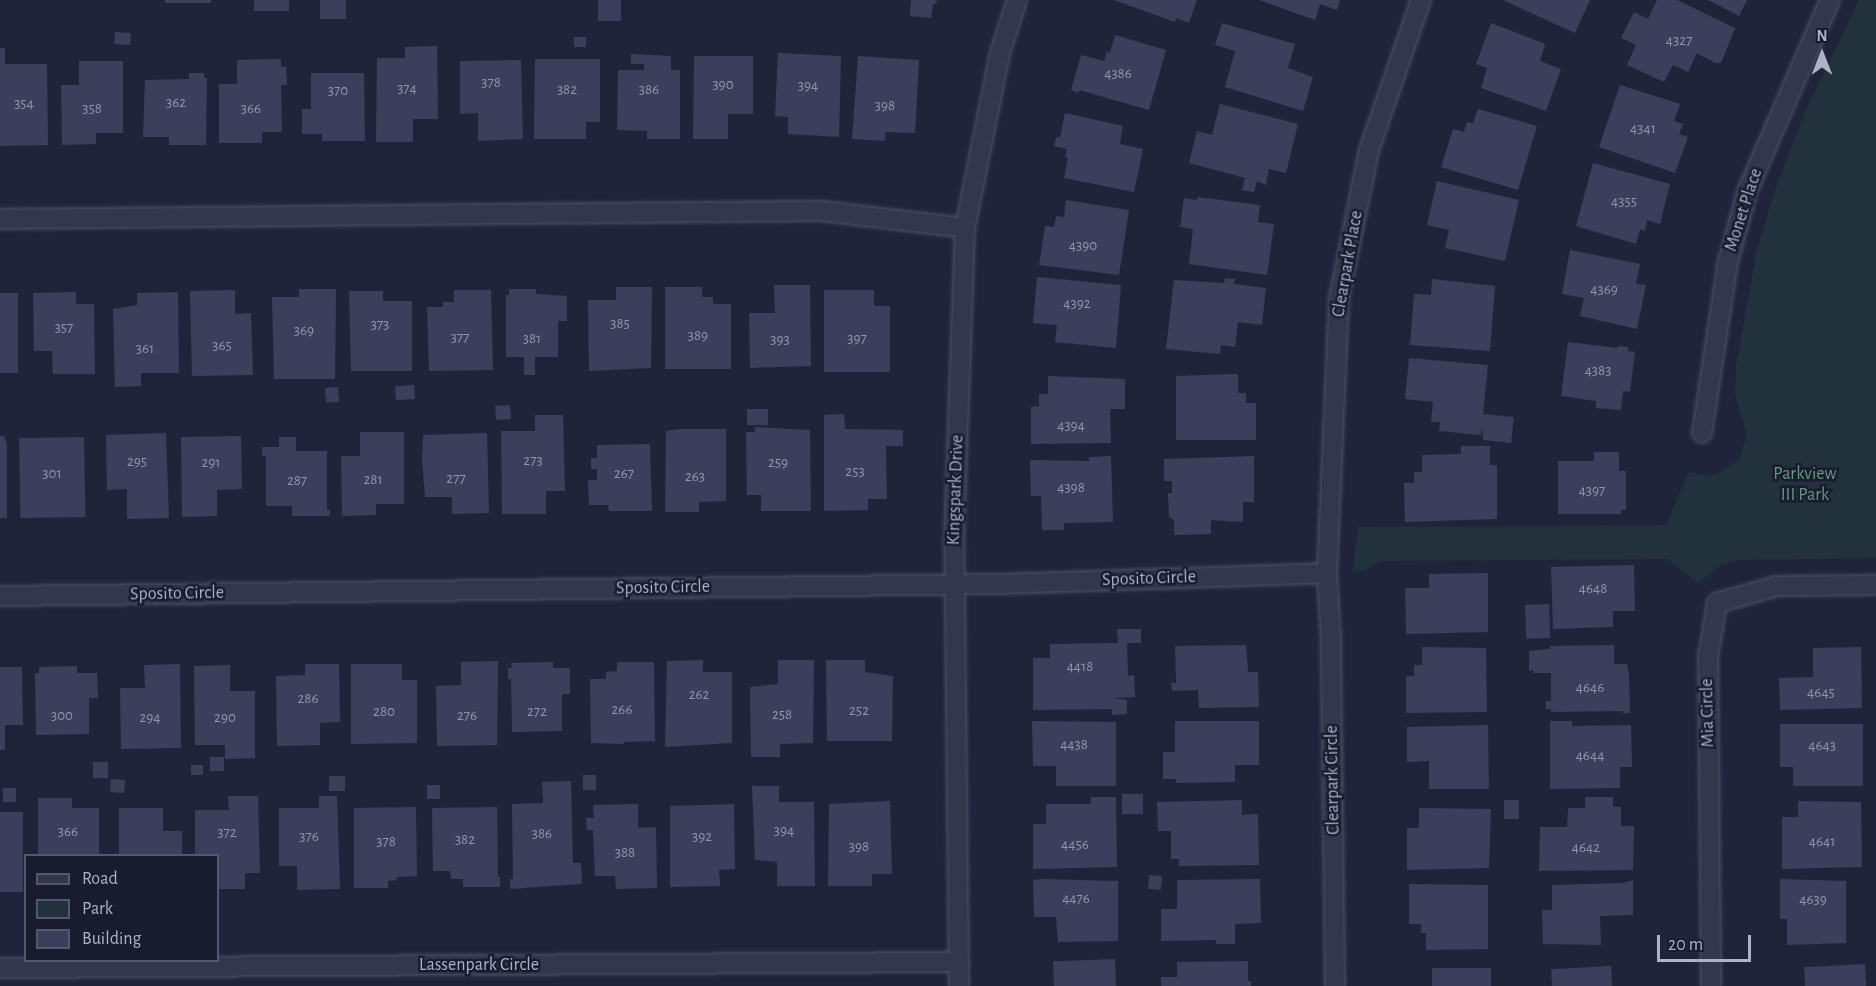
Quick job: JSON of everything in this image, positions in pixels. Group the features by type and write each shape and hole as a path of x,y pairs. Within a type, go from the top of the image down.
{"street":[{"name":"Kingspark Drive","path":"959,986 954,541 965,228 1000,53 1017,0"},
{"name":"Clearpark Place","path":"1327,573 1339,298 1369,150 1421,0"},
{"name":"Monet Place","path":"1702,433 1728,262 1747,192 1830,0"},
{"path":"0,219 821,211 965,228"},
{"name":"Sposito Circle","path":"0,596 955,584 1327,573"},
{"name":"Clearpark Circle","path":"1327,573 1331,641 1335,986"},
{"name":"Mia Circle","path":"1711,986 1708,657 1717,603 1777,586 1876,585"},
{"name":"Lassenpark Circle","path":"0,968 959,962"}],"green space":[{"name":"Parkview III Park","path":"1859,0 1876,0 1876,558 1739,560 1721,565 1698,583 1668,559 1381,561 1364,571 1353,571 1358,527 1666,525 1689,472 1705,476 1717,474 1739,460 1747,435 1735,394 1736,367 1757,249 1776,187 1805,112"}],"building":[{"path":"165,0 211,0 211,3 165,3"},
{"path":"254,0 289,0 289,11 254,11"},
{"path":"320,0 346,0 346,19 320,19"},
{"path":"598,0 621,0 621,21 598,21"},
{"path":"911,0 937,0 936,4 933,4 931,18 910,16"},
{"path":"1114,0 1197,0 1189,23 1176,18 1175,22"},
{"path":"1259,0 1340,1 1337,10 1320,4 1315,20"},
{"path":"1503,0 1590,0 1575,33"},
{"path":"1657,0 1677,0 1735,28 1721,63 1715,63 1697,53 1688,72 1673,65 1664,82 1627,65 1636,45 1621,38 1634,12 1648,19"},
{"path":"1708,0 1747,0 1739,16"},
{"path":"1222,23 1295,44 1288,68 1313,77 1303,111 1225,87 1235,51 1215,45"},
{"path":"1491,23 1545,44 1540,61 1561,69 1546,111 1481,88 1487,68 1476,64"},
{"path":"115,32 131,33 130,45 114,44"},
{"path":"1115,35 1166,50 1149,110 1079,90 1079,93 1071,90 1081,55 1104,61 1107,51 1110,53"},
{"path":"574,37 586,37 586,47 574,47"},
{"path":"437,46 438,119 413,119 413,142 376,142 377,58 405,58 405,47"},
{"path":"0,48 5,48 5,64 47,64 48,145 0,146"},
{"path":"778,53 841,56 839,137 788,134 788,117 775,116"},
{"path":"631,54 671,56 671,70 680,70 680,139 647,139 647,131 617,130 618,70 644,70 644,64 631,64"},
{"path":"694,56 753,56 753,114 728,114 728,139 693,139"},
{"path":"858,56 919,60 915,133 885,132 885,141 852,139"},
{"path":"281,59 281,67 286,67 287,85 281,85 282,132 262,132 262,143 219,143 219,84 237,84 237,60"},
{"path":"535,59 600,59 600,122 586,122 586,139 534,139"},
{"path":"521,60 523,139 478,141 478,113 460,114 460,61"},
{"path":"79,61 123,61 123,133 96,133 96,144 62,145 61,85 79,85"},
{"path":"189,73 204,73 204,78 207,78 206,145 169,145 169,137 143,137 145,80 189,79"},
{"path":"311,73 364,73 365,141 322,141 322,134 302,134 302,109 311,109"},
{"path":"1620,85 1680,104 1674,121 1683,124 1679,134 1688,137 1675,173 1599,147"},
{"path":"1220,104 1298,124 1286,173 1269,169 1266,185 1257,181 1254,192 1242,190 1245,178 1189,163 1197,131 1212,135"},
{"path":"1478,109 1537,126 1518,190 1441,167 1453,129 1464,132 1467,122 1473,123"},
{"path":"1065,113 1123,126 1120,144 1143,149 1134,192 1064,178 1068,158 1065,157 1067,149 1054,146 1056,137 1060,138"},
{"path":"1593,163 1670,184 1660,224 1647,220 1645,231 1640,229 1636,244 1576,226"},
{"path":"1437,181 1519,200 1505,261 1445,248 1449,230 1427,225"},
{"path":"1197,197 1260,205 1258,222 1274,224 1267,275 1189,264 1193,229 1180,227 1184,198 1197,200"},
{"path":"1066,200 1129,210 1119,275 1039,265 1045,226 1054,227 1056,216 1064,217"},
{"path":"1570,250 1640,264 1636,284 1646,285 1637,329 1580,316 1584,298 1562,294"},
{"path":"1037,277 1121,285 1116,348 1055,342 1057,325 1033,323"},
{"path":"1225,278 1235,279 1234,284 1266,288 1262,325 1238,322 1235,347 1221,345 1220,354 1166,349 1174,280 1224,283"},
{"path":"1432,279 1495,286 1490,351 1410,345 1414,294 1431,295"},
{"path":"774,285 810,285 811,366 750,368 749,313 775,313"},
{"path":"616,287 652,287 651,368 589,371 588,300 616,300"},
{"path":"665,287 702,287 702,297 713,297 713,304 731,304 731,369 665,369"},
{"path":"299,289 336,289 335,379 274,379 272,297 299,297"},
{"path":"509,289 536,289 536,294 567,296 567,321 558,321 558,357 535,357 535,375 524,375 524,357 506,357 506,295 509,295"},
{"path":"235,290 235,314 251,313 253,375 192,376 190,291"},
{"path":"454,290 491,290 493,370 429,371 427,307 443,307 443,302 454,302"},
{"path":"824,290 874,290 874,306 890,306 890,372 824,372"},
{"path":"349,291 383,291 383,301 412,301 412,371 351,371"},
{"path":"76,292 76,304 94,304 95,374 53,374 52,351 34,351 33,293"},
{"path":"178,292 179,373 141,373 141,386 115,387 113,309 137,305 137,293"},
{"path":"0,293 18,293 18,373 0,373"},
{"path":"1568,342 1618,348 1618,346 1628,347 1628,351 1635,352 1630,392 1623,391 1621,410 1596,408 1596,401 1561,396"},
{"path":"1409,358 1488,365 1483,414 1514,417 1511,443 1483,440 1482,425 1481,435 1439,431 1440,422 1431,422 1433,402 1405,399"},
{"path":"1238,374 1238,393 1246,393 1246,403 1256,403 1256,440 1176,440 1176,376"},
{"path":"1048,376 1125,379 1125,409 1110,409 1111,443 1031,444 1031,407 1039,406 1039,394 1048,394"},
{"path":"414,385 415,399 396,400 395,386"},
{"path":"338,387 339,402 326,403 325,388"},
{"path":"510,405 511,419 496,420 495,406"},
{"path":"747,409 768,409 768,425 747,425"},
{"path":"844,414 845,429 903,430 903,446 886,446 887,499 868,499 868,510 824,511 824,415"},
{"path":"535,415 563,415 565,491 546,491 546,514 502,514 501,431 535,431"},
{"path":"755,427 810,430 811,511 761,511 761,495 747,495 746,432 755,432"},
{"path":"726,429 726,501 699,502 699,512 665,512 666,431"},
{"path":"360,432 404,432 404,504 376,504 376,515 342,516 341,456 360,456"},
{"path":"166,433 169,518 127,519 127,489 107,490 106,435"},
{"path":"487,433 489,513 452,514 452,497 425,497 422,460 423,435"},
{"path":"0,436 4,436 7,445 7,518 0,518"},
{"path":"241,436 242,489 217,490 217,516 182,517 181,437"},
{"path":"84,437 85,517 20,518 19,438"},
{"path":"279,437 296,437 296,451 327,451 327,510 330,510 330,516 292,516 292,506 266,506 266,456 262,456 262,447 279,447"},
{"path":"650,444 652,511 609,511 608,505 589,505 588,480 597,480 597,469 591,469 591,458 597,458 597,445"},
{"path":"1461,446 1490,446 1490,465 1497,465 1497,519 1405,522 1404,483 1414,483 1414,472 1422,472 1422,455 1461,454"},
{"path":"1594,452 1619,452 1619,471 1626,471 1626,510 1621,510 1621,514 1558,514 1558,461 1594,461"},
{"path":"1111,456 1113,522 1064,523 1064,530 1042,530 1041,496 1031,496 1030,460 1089,461 1089,457"},
{"path":"1254,456 1254,502 1243,502 1243,522 1211,520 1211,534 1174,535 1174,520 1169,517 1168,493 1172,493 1172,481 1164,481 1164,459"},
{"path":"1634,565 1635,611 1613,611 1613,627 1553,629 1551,567"},
{"path":"1488,573 1488,632 1406,634 1405,588 1429,588 1429,574"},
{"path":"1549,604 1550,638 1526,639 1525,605"},
{"path":"1117,629 1141,629 1141,643 1127,643 1128,676 1134,675 1135,697 1113,698 1127,700 1127,714 1112,715 1112,709 1033,710 1033,658 1050,658 1050,644 1118,643"},
{"path":"1246,645 1248,672 1258,672 1259,707 1199,708 1198,690 1172,691 1171,683 1176,683 1175,646"},
{"path":"1614,645 1614,664 1627,664 1630,713 1623,713 1623,711 1551,712 1551,709 1546,709 1546,701 1551,701 1551,673 1529,671 1529,651 1550,649 1550,646"},
{"path":"1422,647 1486,648 1487,712 1406,713 1406,676 1414,676 1414,665 1422,665"},
{"path":"1861,647 1862,708 1780,710 1779,678 1813,677 1813,648"},
{"path":"703,660 703,672 732,672 732,743 665,747 667,661"},
{"path":"778,660 814,660 813,743 780,744 780,757 751,757 750,687 778,684"},
{"path":"826,660 865,660 865,672 893,676 892,741 827,741"},
{"path":"498,661 497,745 437,746 436,686 461,685 461,662"},
{"path":"553,662 553,668 570,668 570,694 562,694 562,731 512,732 511,679 508,679 508,668 512,668 511,663"},
{"path":"617,662 654,662 655,741 624,742 624,744 591,743 590,679 606,679 606,672 617,671"},
{"path":"180,664 181,748 121,749 120,688 145,688 144,665"},
{"path":"305,664 339,664 340,722 320,723 320,745 277,746 276,676 305,675"},
{"path":"351,664 402,664 402,680 417,680 417,743 351,744"},
{"path":"230,665 230,691 255,691 255,758 225,759 225,745 195,745 194,666"},
{"path":"77,666 77,673 97,673 98,698 89,698 89,734 36,735 35,673 39,673 39,667"},
{"path":"0,667 22,667 23,725 5,725 5,750 0,750"},
{"path":"1032,721 1116,722 1116,786 1056,786 1056,766 1033,766"},
{"path":"1175,721 1259,721 1259,765 1235,765 1235,782 1176,783 1176,779 1163,779 1163,752 1175,752"},
{"path":"1550,721 1572,721 1572,726 1631,725 1632,767 1620,767 1620,788 1550,789"},
{"path":"1780,724 1863,724 1863,786 1793,786 1793,767 1780,767"},
{"path":"1488,725 1489,789 1429,789 1429,761 1407,762 1407,727"},
{"path":"210,757 224,757 224,771 210,771"},
{"path":"93,762 108,762 108,778 93,778"},
{"path":"191,765 203,765 203,775 191,775"},
{"path":"583,775 596,775 596,790 583,790"},
{"path":"329,776 345,776 345,791 329,791"},
{"path":"111,779 125,780 124,793 110,792"},
{"path":"571,781 573,863 581,863 582,884 510,889 510,879 513,879 512,804 543,803 542,782"},
{"path":"427,785 440,785 440,799 427,799"},
{"path":"752,786 779,786 779,802 814,802 815,886 777,886 777,862 755,860"},
{"path":"3,788 16,788 16,802 3,802"},
{"path":"1122,794 1143,794 1143,814 1122,814"},
{"path":"228,796 258,796 260,873 245,873 245,889 219,889 219,854 195,854 195,810 229,810"},
{"path":"319,796 337,796 340,889 297,890 297,866 279,866 279,808 319,808"},
{"path":"1091,797 1116,797 1117,867 1033,869 1033,824 1046,824 1046,804 1091,804"},
{"path":"1585,797 1613,797 1613,807 1621,807 1621,826 1634,826 1633,870 1539,871 1540,827 1567,827 1568,808 1585,808"},
{"path":"38,798 72,798 72,808 99,808 99,854 38,854"},
{"path":"1242,800 1242,815 1258,814 1259,865 1179,866 1179,859 1171,859 1171,831 1158,831 1157,802"},
{"path":"1504,800 1519,800 1519,819 1504,819"},
{"path":"890,801 892,874 872,874 872,886 828,886 829,804"},
{"path":"1798,801 1861,802 1862,867 1782,869 1782,817 1798,817"},
{"path":"638,804 638,828 656,827 657,888 616,889 615,876 595,876 593,830 587,830 586,818 594,818 593,805"},
{"path":"734,804 735,869 719,870 720,886 670,887 670,806"},
{"path":"416,807 417,876 396,877 397,880 388,881 388,888 354,888 354,808"},
{"path":"497,807 500,887 463,887 463,879 451,879 450,871 433,871 432,808"},
{"path":"119,808 163,808 163,831 182,831 182,854 119,854"},
{"path":"1419,808 1491,809 1489,868 1407,870 1407,828 1419,828"},
{"path":"0,812 23,812 23,892 0,892"},
{"path":"1149,875 1162,876 1161,890 1148,889"},
{"path":"1260,879 1261,923 1235,924 1235,944 1216,944 1216,940 1161,941 1161,909 1177,909 1177,880"},
{"path":"1780,879 1846,881 1846,943 1787,945 1787,919 1780,919"},
{"path":"1033,880 1118,881 1118,941 1058,942 1056,917 1034,917"},
{"path":"1633,880 1633,915 1600,916 1601,945 1543,944 1542,910 1552,910 1552,885 1624,883"},
{"path":"1409,884 1488,885 1488,949 1426,950 1426,933 1421,933 1421,924 1409,924"},
{"path":"1115,959 1116,986 1054,986 1053,961"},
{"path":"1248,961 1248,981 1251,981 1251,986 1161,986 1161,977 1177,977 1177,962"},
{"path":"1865,964 1866,986 1805,986 1804,967"},
{"path":"1611,966 1612,986 1552,986 1551,969"},
{"path":"1432,968 1491,968 1491,986 1432,986"}]}
